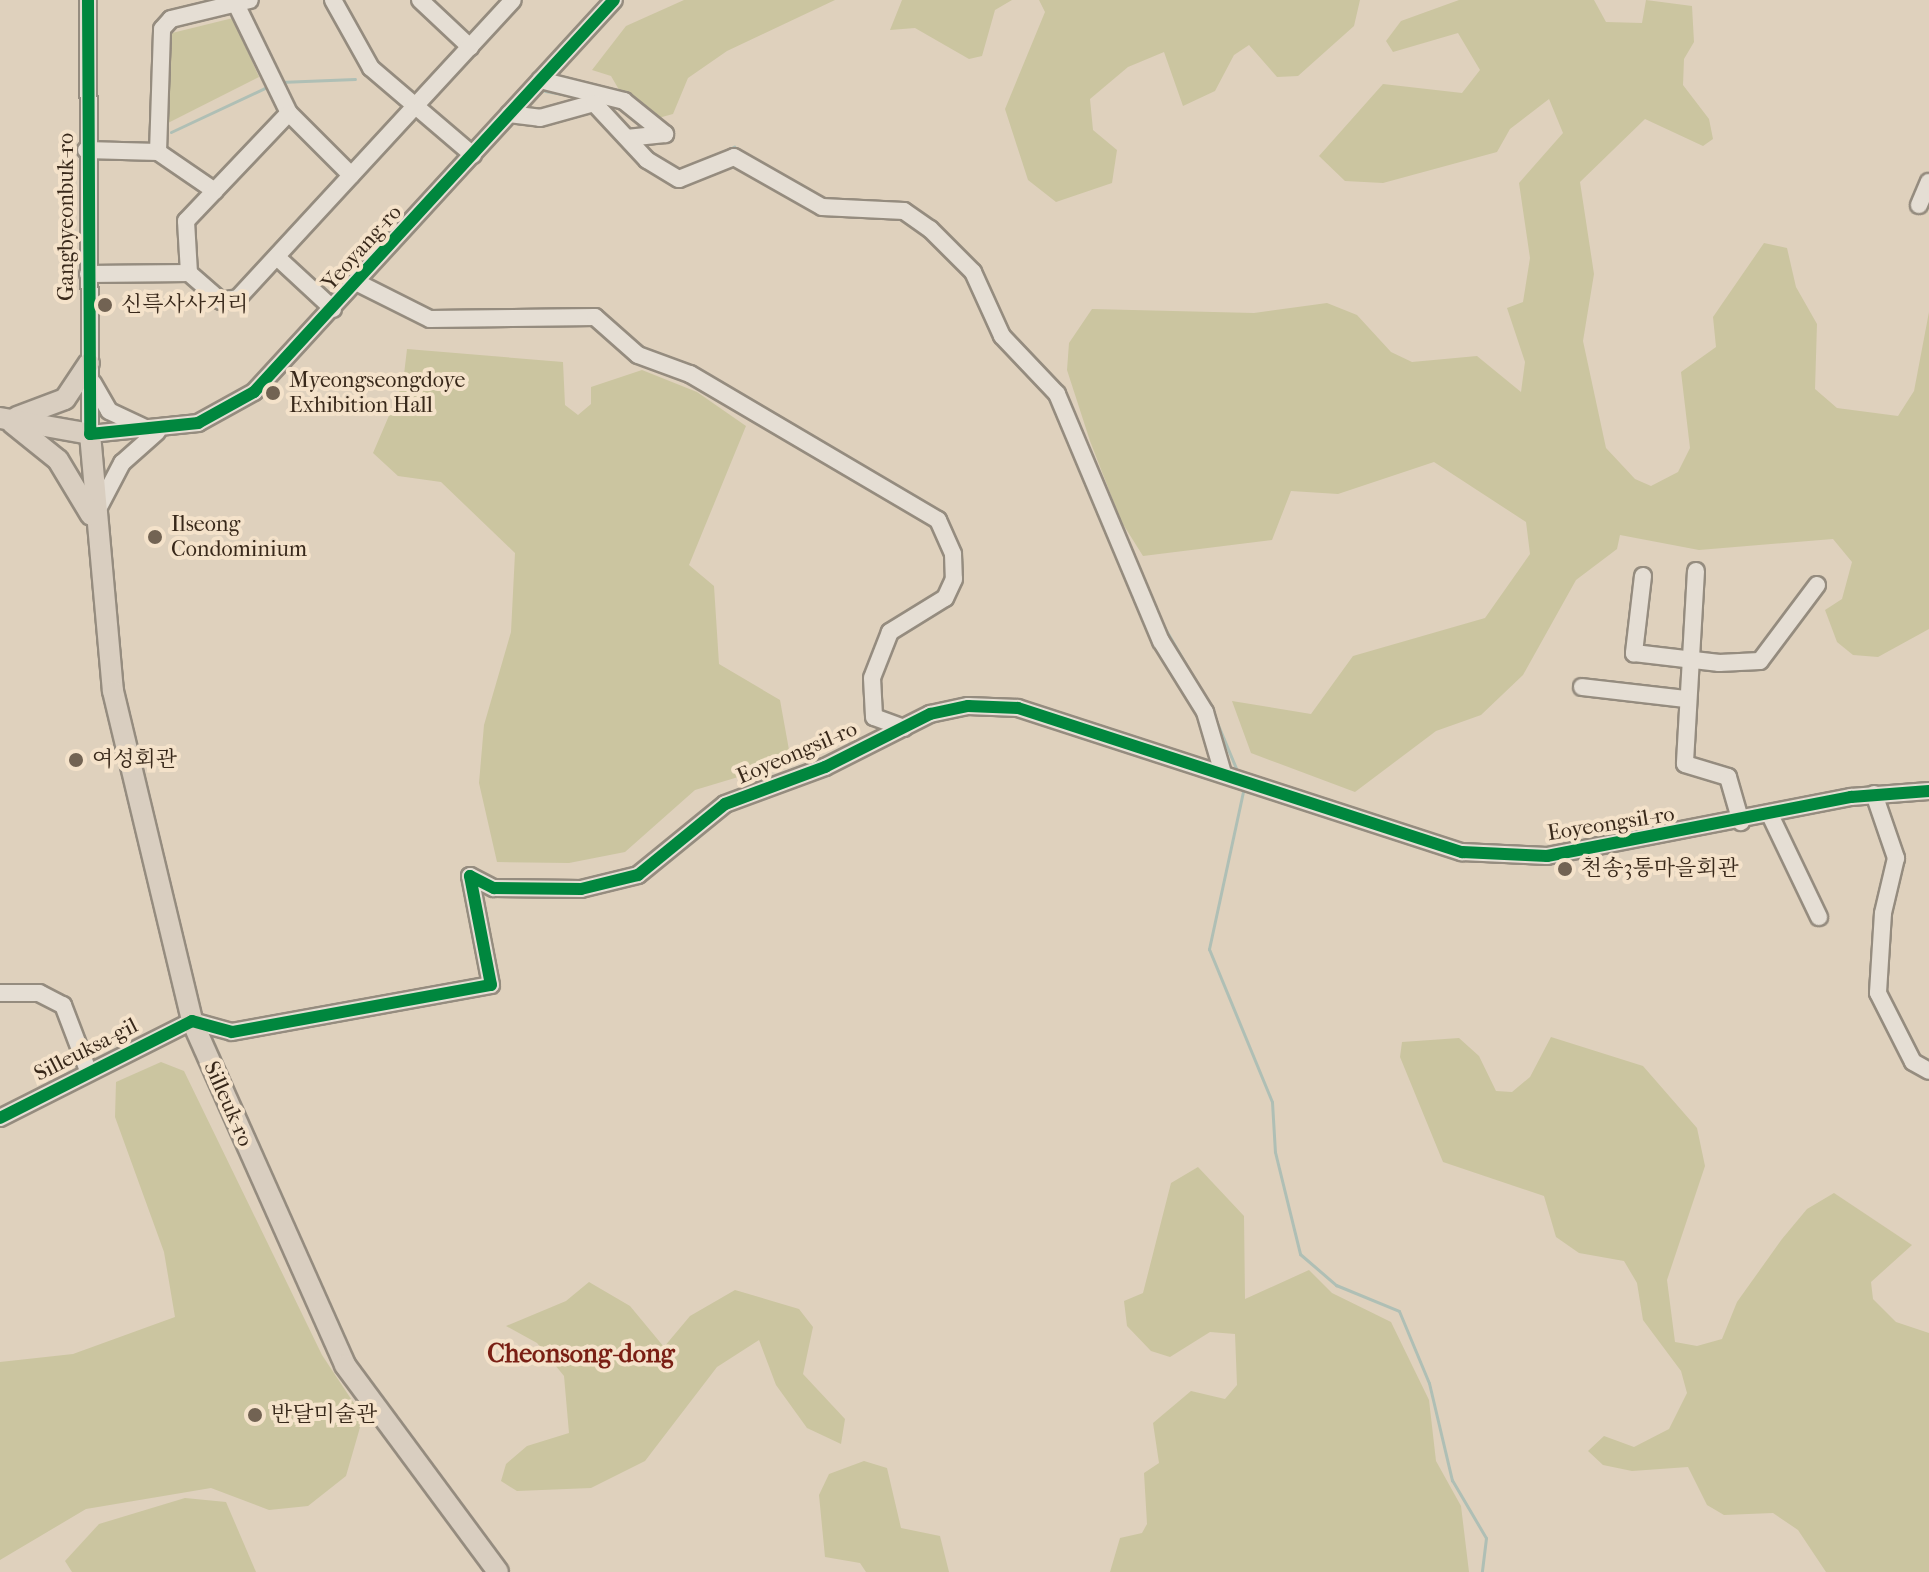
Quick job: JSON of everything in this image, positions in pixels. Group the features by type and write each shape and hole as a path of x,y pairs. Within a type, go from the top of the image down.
{"main road":[{"path":"2,418 55,406 89,363"},
{"path":"2,418 58,460 94,522"},
{"name":"Yeoyang-ro","path":"2,418 90,434"},
{"name":"Silleuk-ro","path":"90,434 94,522 113,691 192,1021 345,1365 498,1572"}],"street":[{"name":"Gangbyeonbuk-ro","path":"88,0 86,150 90,434"},
{"path":"333,0 360,54 473,155"},
{"path":"420,0 470,47"},
{"path":"88,274 189,273 229,302 278,258 415,103 513,0"},
{"name":"Yeoyang-ro","path":"90,434 158,431 240,404 358,283 614,0"},
{"path":"158,152 162,29 171,19 244,3 289,113 351,175"},
{"path":"540,80 624,101 665,134 629,138"},
{"path":"509,114 540,118 594,103 629,138 679,179 734,157 822,207 913,214 973,272 1002,336 1057,394 1161,641 1205,712 1226,774"},
{"path":"189,273 186,221 289,113"},
{"path":"86,150 158,152 215,191"},
{"path":"1919,205 1929,182"},
{"path":"278,258 333,309"},
{"path":"358,283 430,319 595,317 638,355 690,374 938,520 953,554 954,579 945,598 890,632 872,678 874,717 904,728"},
{"path":"89,363 109,411 158,431 111,478 94,522"},
{"path":"1696,571 1686,699 1685,764 1728,777 1741,822"},
{"path":"1643,576 1630,647 1689,660 1760,661 1817,585"},
{"path":"1582,687 1686,699"},
{"name":"Eoyeongsil-ro","path":"192,1021 232,1032 491,985 470,876 494,888 581,889 638,875 725,804 904,728 968,706 1018,708 1462,852 1547,856 1771,817 1874,794 1929,791"},
{"path":"1874,794 1896,858 1878,993 1913,1062 1929,1071"},
{"path":"1771,817 1819,917"},
{"path":"0,993 39,993 63,1005 87,1068"},
{"name":"Silleuksa-gil","path":"0,1118 87,1068 192,1021"}],"shaded area":[{"path":"684,0 835,0 727,51 688,78 673,114 651,120 625,100 611,76 592,70 626,26"},
{"path":"902,0 1012,0 995,10 982,56 969,59 915,28 890,30"},
{"path":"1039,0 1360,0 1354,26 1298,76 1277,77 1249,45 1234,55 1215,91 1183,106 1164,52 1128,67 1090,99 1093,130 1117,150 1112,183 1056,202 1028,180 1005,109 1045,12"},
{"path":"1459,0 1594,0 1606,22 1642,23 1646,0 1692,6 1694,42 1684,59 1683,85 1709,119 1713,139 1703,146 1645,119 1580,182 1594,274 1583,341 1606,448 1635,479 1651,486 1678,472 1690,448 1681,372 1716,347 1713,317 1764,243 1787,248 1796,287 1817,324 1815,389 1837,408 1898,416 1914,391 1929,312 1929,629 1878,657 1853,655 1837,642 1825,610 1842,599 1852,562 1833,539 1699,550 1620,535 1617,549 1576,580 1523,675 1481,715 1436,731 1355,792 1251,753 1232,701 1311,714 1353,656 1485,618 1530,554 1526,522 1434,462 1338,494 1291,491 1272,540 1143,556 1121,521 1090,441 1067,370 1069,343 1092,309 1254,313 1327,303 1357,315 1391,352 1412,362 1477,356 1521,392 1525,362 1507,308 1523,302 1530,258 1519,183 1563,133 1549,99 1510,129 1497,152 1383,183 1345,181 1319,156 1383,84 1462,93 1480,70 1458,33 1393,52 1386,41 1401,21"},
{"path":"233,18 259,77 164,125 168,34"},
{"path":"407,349 563,362 565,405 578,415 591,404 591,387 642,370 697,392 746,426 689,565 714,586 719,664 780,700 791,761 695,790 625,852 569,863 497,862 479,783 484,725 511,632 515,553 441,482 398,476 373,453 403,383"},
{"path":"1551,1037 1643,1066 1697,1128 1705,1166 1667,1280 1675,1342 1697,1346 1722,1339 1737,1302 1782,1239 1807,1209 1834,1193 1912,1245 1871,1282 1873,1299 1896,1322 1929,1333 1929,1572 1826,1572 1798,1530 1773,1513 1724,1515 1707,1505 1688,1467 1632,1471 1603,1465 1588,1451 1604,1436 1634,1447 1669,1429 1687,1393 1681,1371 1643,1320 1637,1283 1624,1261 1579,1253 1556,1237 1544,1196 1443,1162 1400,1057 1402,1042 1459,1038 1479,1056 1496,1091 1512,1092 1530,1077"},
{"path":"161,1062 184,1071 322,1355 363,1417 346,1476 308,1506 269,1510 211,1488 86,1509 0,1560 0,1362 73,1354 175,1317 164,1252 115,1117 116,1082"},
{"path":"1198,1167 1244,1216 1245,1299 1309,1270 1332,1293 1391,1322 1429,1400 1436,1461 1461,1506 1469,1572 1110,1572 1120,1538 1142,1533 1147,1524 1144,1473 1159,1463 1153,1423 1191,1391 1225,1399 1237,1385 1235,1334 1210,1332 1170,1357 1151,1351 1127,1326 1124,1301 1143,1293 1171,1183"},
{"path":"589,1282 630,1306 664,1347 690,1316 735,1290 799,1309 813,1327 803,1374 845,1419 841,1444 807,1428 776,1385 759,1340 717,1367 645,1461 591,1488 517,1491 501,1481 506,1464 527,1446 569,1433 564,1376 537,1343 506,1326 566,1301"},
{"path":"864,1461 887,1468 901,1528 940,1536 949,1572 866,1572 860,1563 825,1557 819,1495 829,1474"},
{"path":"185,1498 226,1502 256,1572 72,1572 65,1561 99,1524"}],"waterway":[{"path":"280,82 355,79"},
{"path":"171,132 269,86"},
{"path":"545,91 573,96"},
{"path":"607,106 632,132"},
{"path":"704,162 734,147 784,177"},
{"path":"904,205 925,216"},
{"path":"1029,353 1051,376"},
{"path":"1160,620 1210,706"},
{"path":"1213,713 1238,773"},
{"path":"1244,787 1209,949 1272,1102 1275,1152 1300,1254 1336,1285 1399,1311 1429,1383 1452,1480 1486,1538 1482,1572"}],"cycle path":[{"path":"88,0 90,434 198,423 254,392 614,0"},
{"path":"0,1118 192,1021 232,1032 491,985 470,876 494,888 581,889 638,875 725,804 825,767 930,714 968,706 1018,708 1462,852 1547,856 1851,797 1929,791"}],"place":[{"name":"신륵사사거리","path":"105,305"},
{"name":"Myeongseongdoye Exhibition Hall","path":"273,393"},
{"name":"Ilseong Condominium","path":"155,537"},
{"name":"여성회관","path":"76,760"},
{"name":"천송3통마을회관","path":"1565,869"},
{"name":"반달미술관","path":"255,1415"}],"district":[{"name":"Cheonsong-dong","path":"581,1354"}]}
